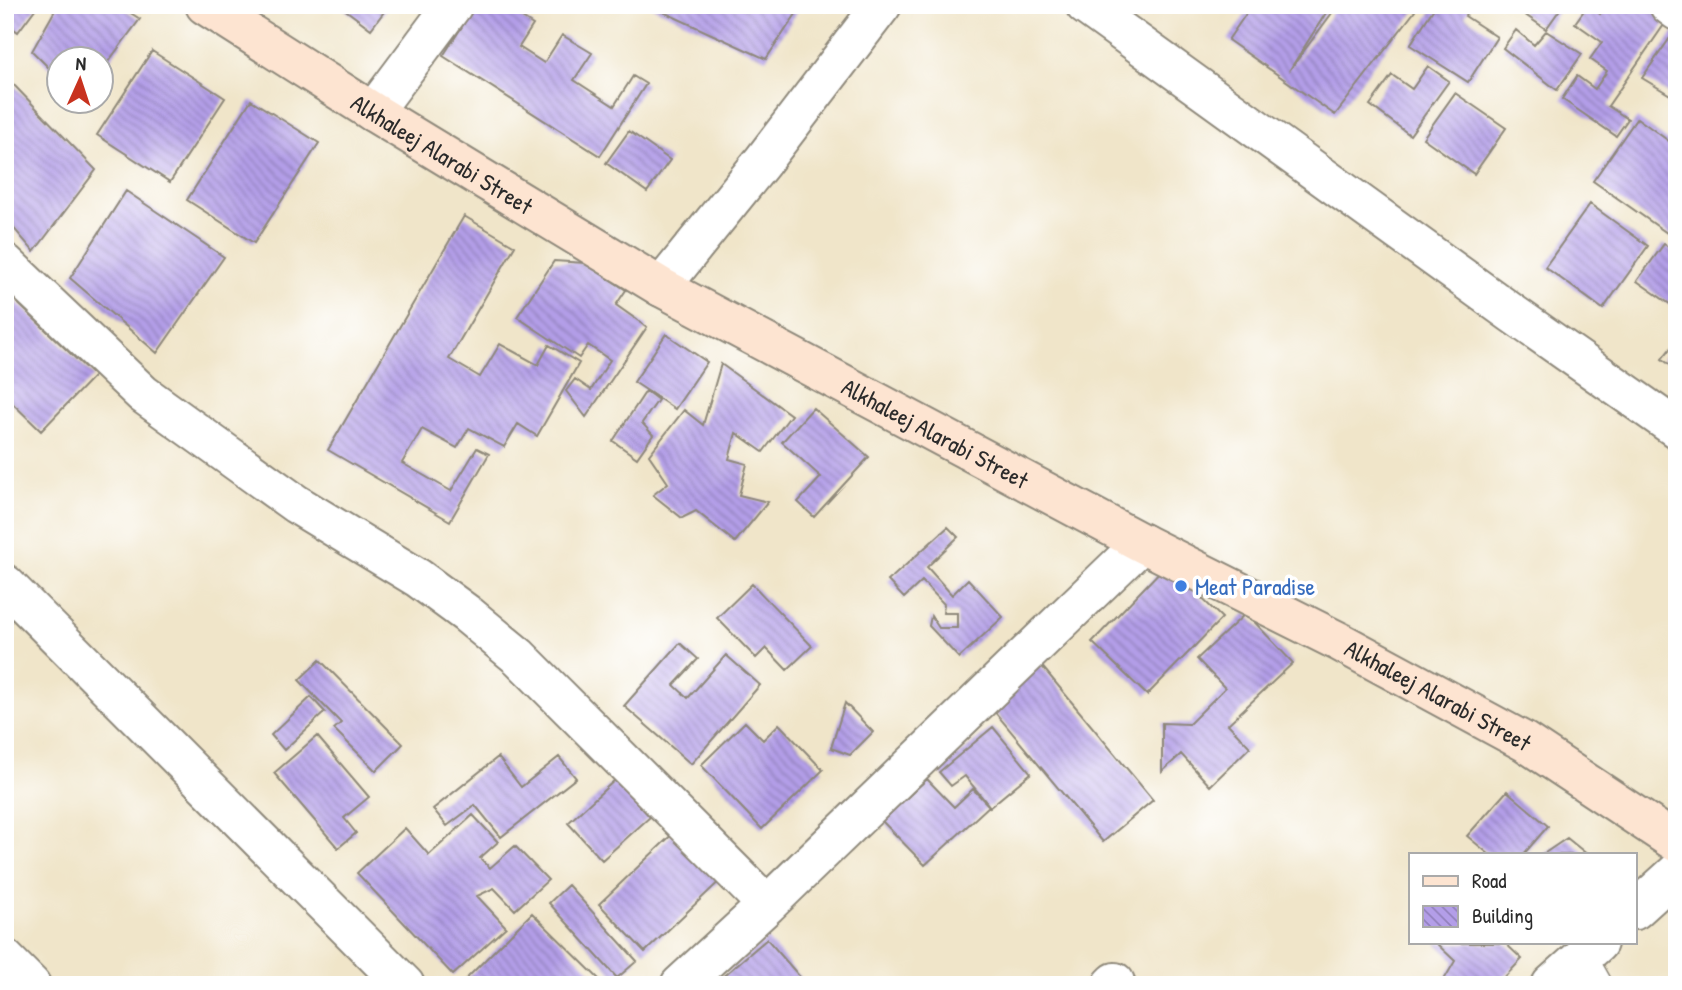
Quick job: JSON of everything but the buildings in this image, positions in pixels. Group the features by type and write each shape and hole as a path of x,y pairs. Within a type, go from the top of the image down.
{"main road":[{"name":"Alkhaleej Alarabi Street","path":"205,5 373,112 662,287 1142,544 1340,642 1525,742 1677,843"}],"street":[{"path":"373,112 453,5"},
{"path":"662,287 882,5"},
{"path":"1085,5 1677,429"},
{"path":"1669,5 1677,11"},
{"path":"5,263 143,394 296,504 418,578 519,657 767,905"},
{"path":"680,985 767,905 1142,544"},
{"path":"5,584 405,985"},
{"path":"1636,909 1677,873"},
{"path":"5,959 32,985"},
{"path":"1551,985 1595,961"}],"place":[{"name":"Meat Paradise","path":"1181,586"}]}
